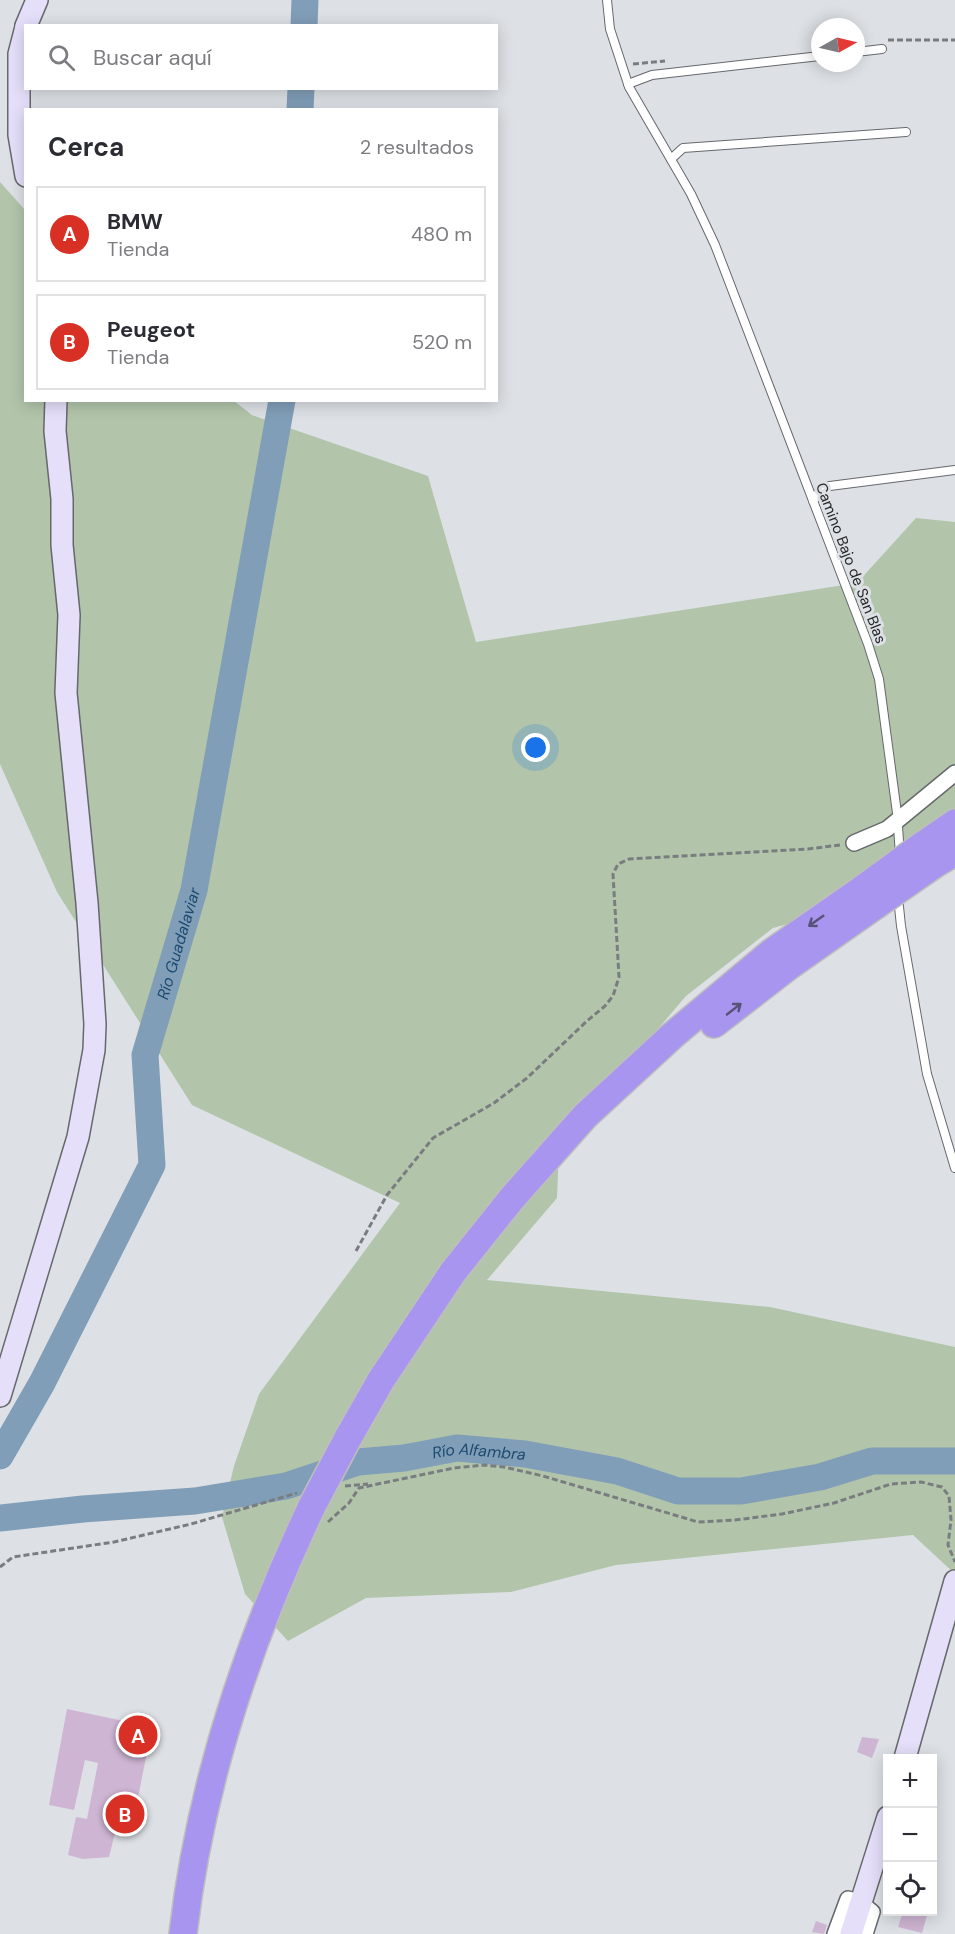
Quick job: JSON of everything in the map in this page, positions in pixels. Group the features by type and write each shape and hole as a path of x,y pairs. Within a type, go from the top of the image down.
{"highway":[{"path":"183,1934 201,1825 224,1732 254,1642 307,1506 381,1380 453,1272 513,1197 585,1116 673,1035 772,952 938,854 955,823"}],"street":[{"path":"27,24 38,0"},
{"path":"24,34 19,54 19,135 24,164"},
{"path":"0,1396 78,1137 94,1050 95,1024 87,903 66,693 69,615 62,545 62,499 55,431 56,402"},
{"path":"854,843 887,829 955,773"},
{"path":"906,1754 955,1581"},
{"path":"851,1934 883,1833"},
{"path":"835,1934 848,1899 861,1903 872,1912 865,1934"}],"lane":[{"name":"Camino Bajo de San Blas","path":"606,0 610,29 628,84 691,194 715,245 868,644 879,679 898,821 899,870"},
{"path":"865,51 882,49"},
{"path":"628,84 652,75 811,57"},
{"path":"671,159 683,148 906,132"},
{"path":"813,501 822,488 955,470"},
{"path":"898,881 901,926 927,1074 955,1168"}],"path":[{"path":"886,40 955,40"},
{"path":"356,1251 387,1195 433,1138 494,1103 528,1078 613,996 619,977 613,874 618,864 629,859 808,849 854,843"},
{"path":"0,1567 13,1557 114,1542 191,1524 307,1506 319,1525 328,1522 349,1503 359,1488 454,1468 484,1465 543,1476 698,1522 782,1514 834,1503 891,1484 921,1482 942,1487 949,1496 951,1520 948,1545 955,1562"},
{"path":"343,1486 376,1484"}],"green space":[{"path":"0,182 24,209 24,402 235,402 252,415 428,476 476,642 857,583 916,518 955,522 955,861 898,894 773,928 686,996 559,1145 557,1198 487,1280 770,1307 955,1347 955,1574 913,1535 616,1565 511,1592 366,1598 288,1641 245,1594 222,1517 234,1466 259,1394 400,1203 192,1105 57,892 0,764"}],"building":[{"path":"67,1709 152,1727 132,1828 117,1825 109,1857 83,1859 68,1855 76,1817 87,1819 98,1763 85,1760 74,1810 49,1805"},
{"path":"862,1737 879,1739 872,1758 857,1752"},
{"path":"902,1916 927,1916 922,1933 898,1927"},
{"path":"816,1921 827,1925 824,1934 812,1932"}],"waterway":[{"name":"Río Guadalaviar","path":"304,24 305,0"},
{"name":"Río Guadalaviar","path":"300,108 301,90"},
{"name":"Río Guadalaviar","path":"0,1456 42,1383 152,1165 145,1055 194,890 282,402"},
{"name":"Río Alfambra","path":"0,1518 195,1501 286,1486 358,1462 404,1458 457,1448 525,1454 617,1471 678,1491 741,1491 820,1477 872,1461 955,1461"}],"place":[{"name":"BMW","path":"138,1735"},
{"name":"Peugeot","path":"125,1814"}]}
